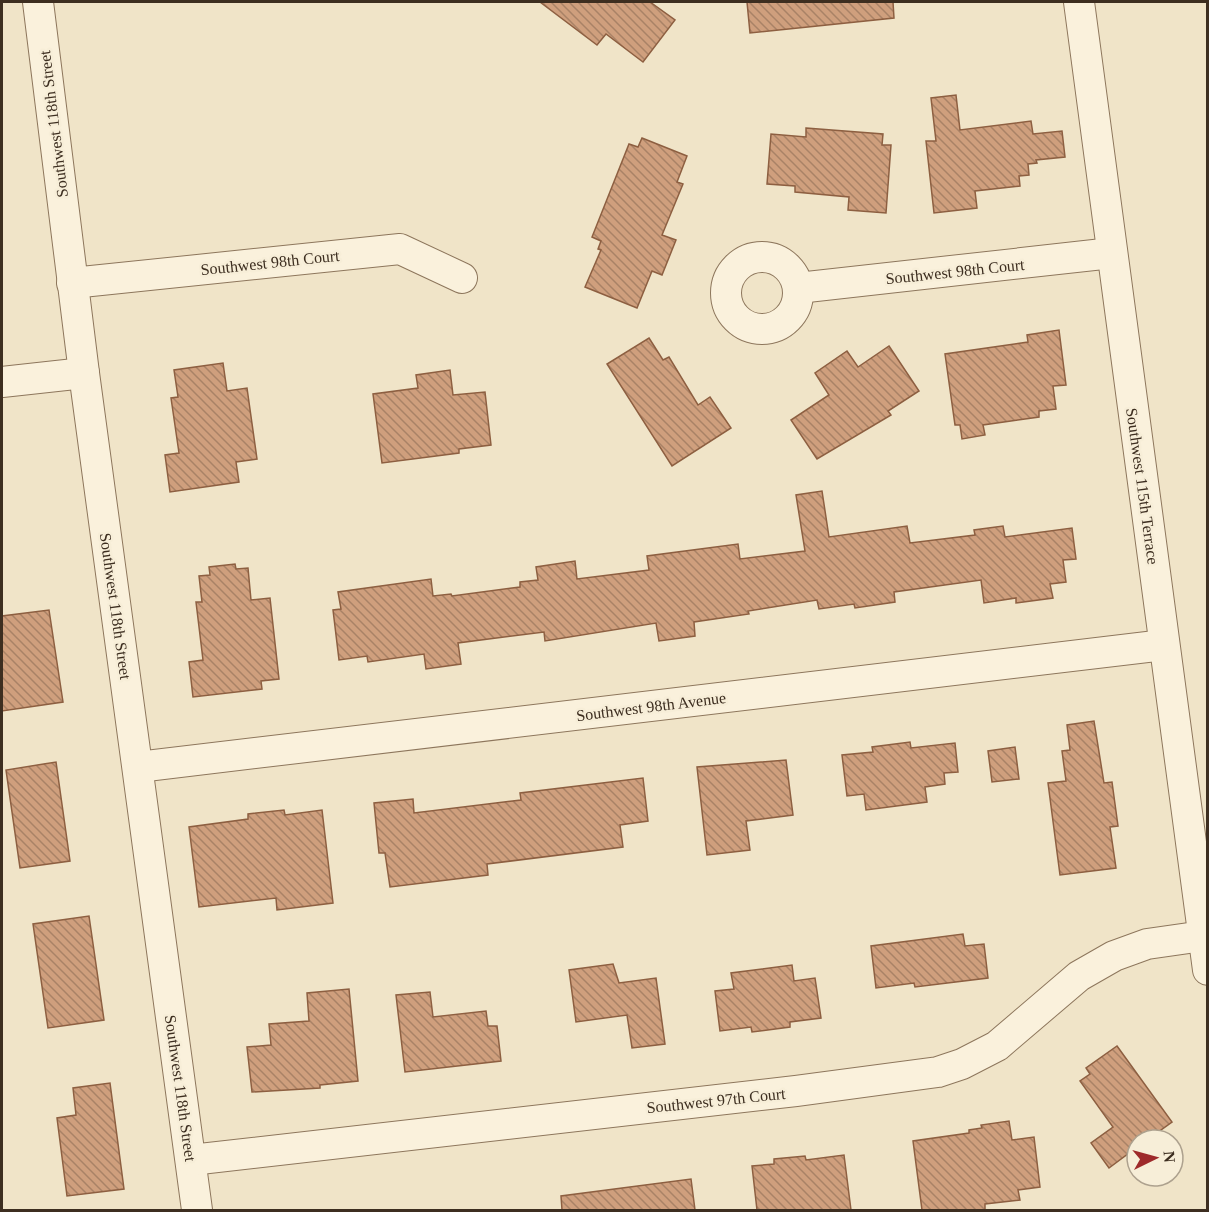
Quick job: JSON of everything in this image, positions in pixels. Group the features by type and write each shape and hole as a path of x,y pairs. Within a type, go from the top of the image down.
{"street":[{"name":"Southwest 118th Street","path":"38,2 72,283 197,1210"},
{"name":"Southwest 115th Terrace","path":"1079,2 1208,970"},
{"name":"Southwest 98th Court","path":"72,283 400,249 462,278"},
{"name":"Southwest 98th Court","path":"798,288 1112,253"},
{"path":"2,382 84,373"},
{"name":"Southwest 98th Avenue","path":"138,767 1164,645"},
{"name":"Southwest 97th Court","path":"191,1160 796,1091 938,1072 963,1064 997,1046 1079,976 1114,956 1147,944 1203,936"}],"building":[{"path":"540,2 650,2 675,20 643,62 606,34 597,45"},
{"path":"747,2 893,2 894,18 750,33"},
{"path":"956,95 960,130 1031,121 1033,134 1062,131 1065,157 1036,160 1037,163 1028,164 1029,175 1019,176 1020,186 975,191 977,208 934,213 926,141 936,141 931,98"},
{"path":"806,128 883,134 882,145 891,145 886,213 848,210 849,197 795,192 795,186 767,184 771,134 806,137"},
{"path":"642,138 687,156 677,182 683,184 662,235 676,240 662,275 652,271 637,308 585,287 601,250 598,249 601,241 592,237 629,144 638,147"},
{"path":"1059,330 1066,385 1053,386 1056,409 1039,411 1039,417 983,425 985,435 962,439 960,425 955,425 945,354 1028,342 1027,335"},
{"path":"649,338 663,360 669,357 698,405 710,397 731,428 672,466 607,364"},
{"path":"889,346 919,391 888,411 891,415 817,459 791,420 829,395 815,373 847,351 858,367"},
{"path":"223,363 227,391 247,388 257,459 236,462 239,482 170,492 165,455 179,453 171,398 178,397 174,370"},
{"path":"450,370 453,395 485,392 491,445 459,449 459,453 382,463 373,394 418,388 416,375"},
{"path":"822,491 829,537 907,526 910,543 975,535 974,530 1003,526 1005,537 1072,528 1076,559 1063,560 1066,582 1050,584 1053,598 1016,603 1016,598 984,603 981,580 894,592 895,602 855,608 854,604 819,609 817,600 748,611 749,614 694,622 695,636 659,641 656,623 545,641 544,632 458,643 461,664 426,669 424,654 368,662 367,656 339,660 333,610 341,609 338,592 431,579 433,596 451,594 452,596 520,587 520,582 538,580 536,567 575,561 577,579 649,570 647,556 738,544 740,559 805,551 796,495"},
{"path":"235,564 236,569 248,568 251,600 270,598 279,679 261,681 262,689 193,697 189,662 203,660 196,602 202,602 199,576 210,575 209,567"},
{"path":"49,610 63,702 2,711 2,616"},
{"path":"1094,721 1104,783 1112,782 1118,826 1110,827 1116,868 1060,875 1048,783 1066,781 1062,751 1070,750 1067,725"},
{"path":"910,742 911,748 955,743 958,772 944,773 945,784 925,787 927,802 866,810 864,794 847,796 842,755 873,752 872,747"},
{"path":"1015,747 1019,779 992,782 988,751"},
{"path":"786,760 793,815 746,821 750,850 707,855 697,767"},
{"path":"56,762 70,861 20,868 6,770"},
{"path":"643,778 648,821 620,825 623,847 487,864 488,875 390,887 385,853 379,853 374,803 413,799 414,813 521,800 520,793"},
{"path":"284,810 285,815 322,810 333,903 277,910 276,898 199,907 189,827 248,819 248,814"},
{"path":"89,916 104,1020 48,1028 33,924"},
{"path":"963,934 965,946 984,944 988,978 915,987 914,983 876,988 871,946"},
{"path":"613,964 619,983 656,978 665,1044 632,1048 627,1015 576,1022 569,970"},
{"path":"792,965 794,981 815,978 821,1018 790,1022 790,1027 752,1032 751,1027 720,1031 715,991 734,989 731,973"},
{"path":"349,989 358,1081 320,1085 320,1088 252,1092 247,1047 271,1045 269,1024 309,1021 307,993"},
{"path":"430,992 433,1017 486,1011 488,1026 497,1026 501,1061 405,1072 396,995"},
{"path":"1117,1046 1172,1122 1164,1128 1125,1128 1125,1156 1109,1168 1091,1143 1113,1127 1080,1081 1090,1074 1086,1068"},
{"path":"110,1083 124,1189 67,1196 57,1118 76,1115 73,1088"},
{"path":"1009,1121 1012,1140 1034,1137 1040,1187 1018,1190 1020,1200 985,1204 985,1210 922,1210 913,1141 969,1133 969,1130 982,1128 981,1125"},
{"path":"844,1155 851,1210 757,1210 752,1166 774,1164 774,1159 805,1156 806,1160"},
{"path":"691,1179 695,1210 562,1210 561,1196"}]}
